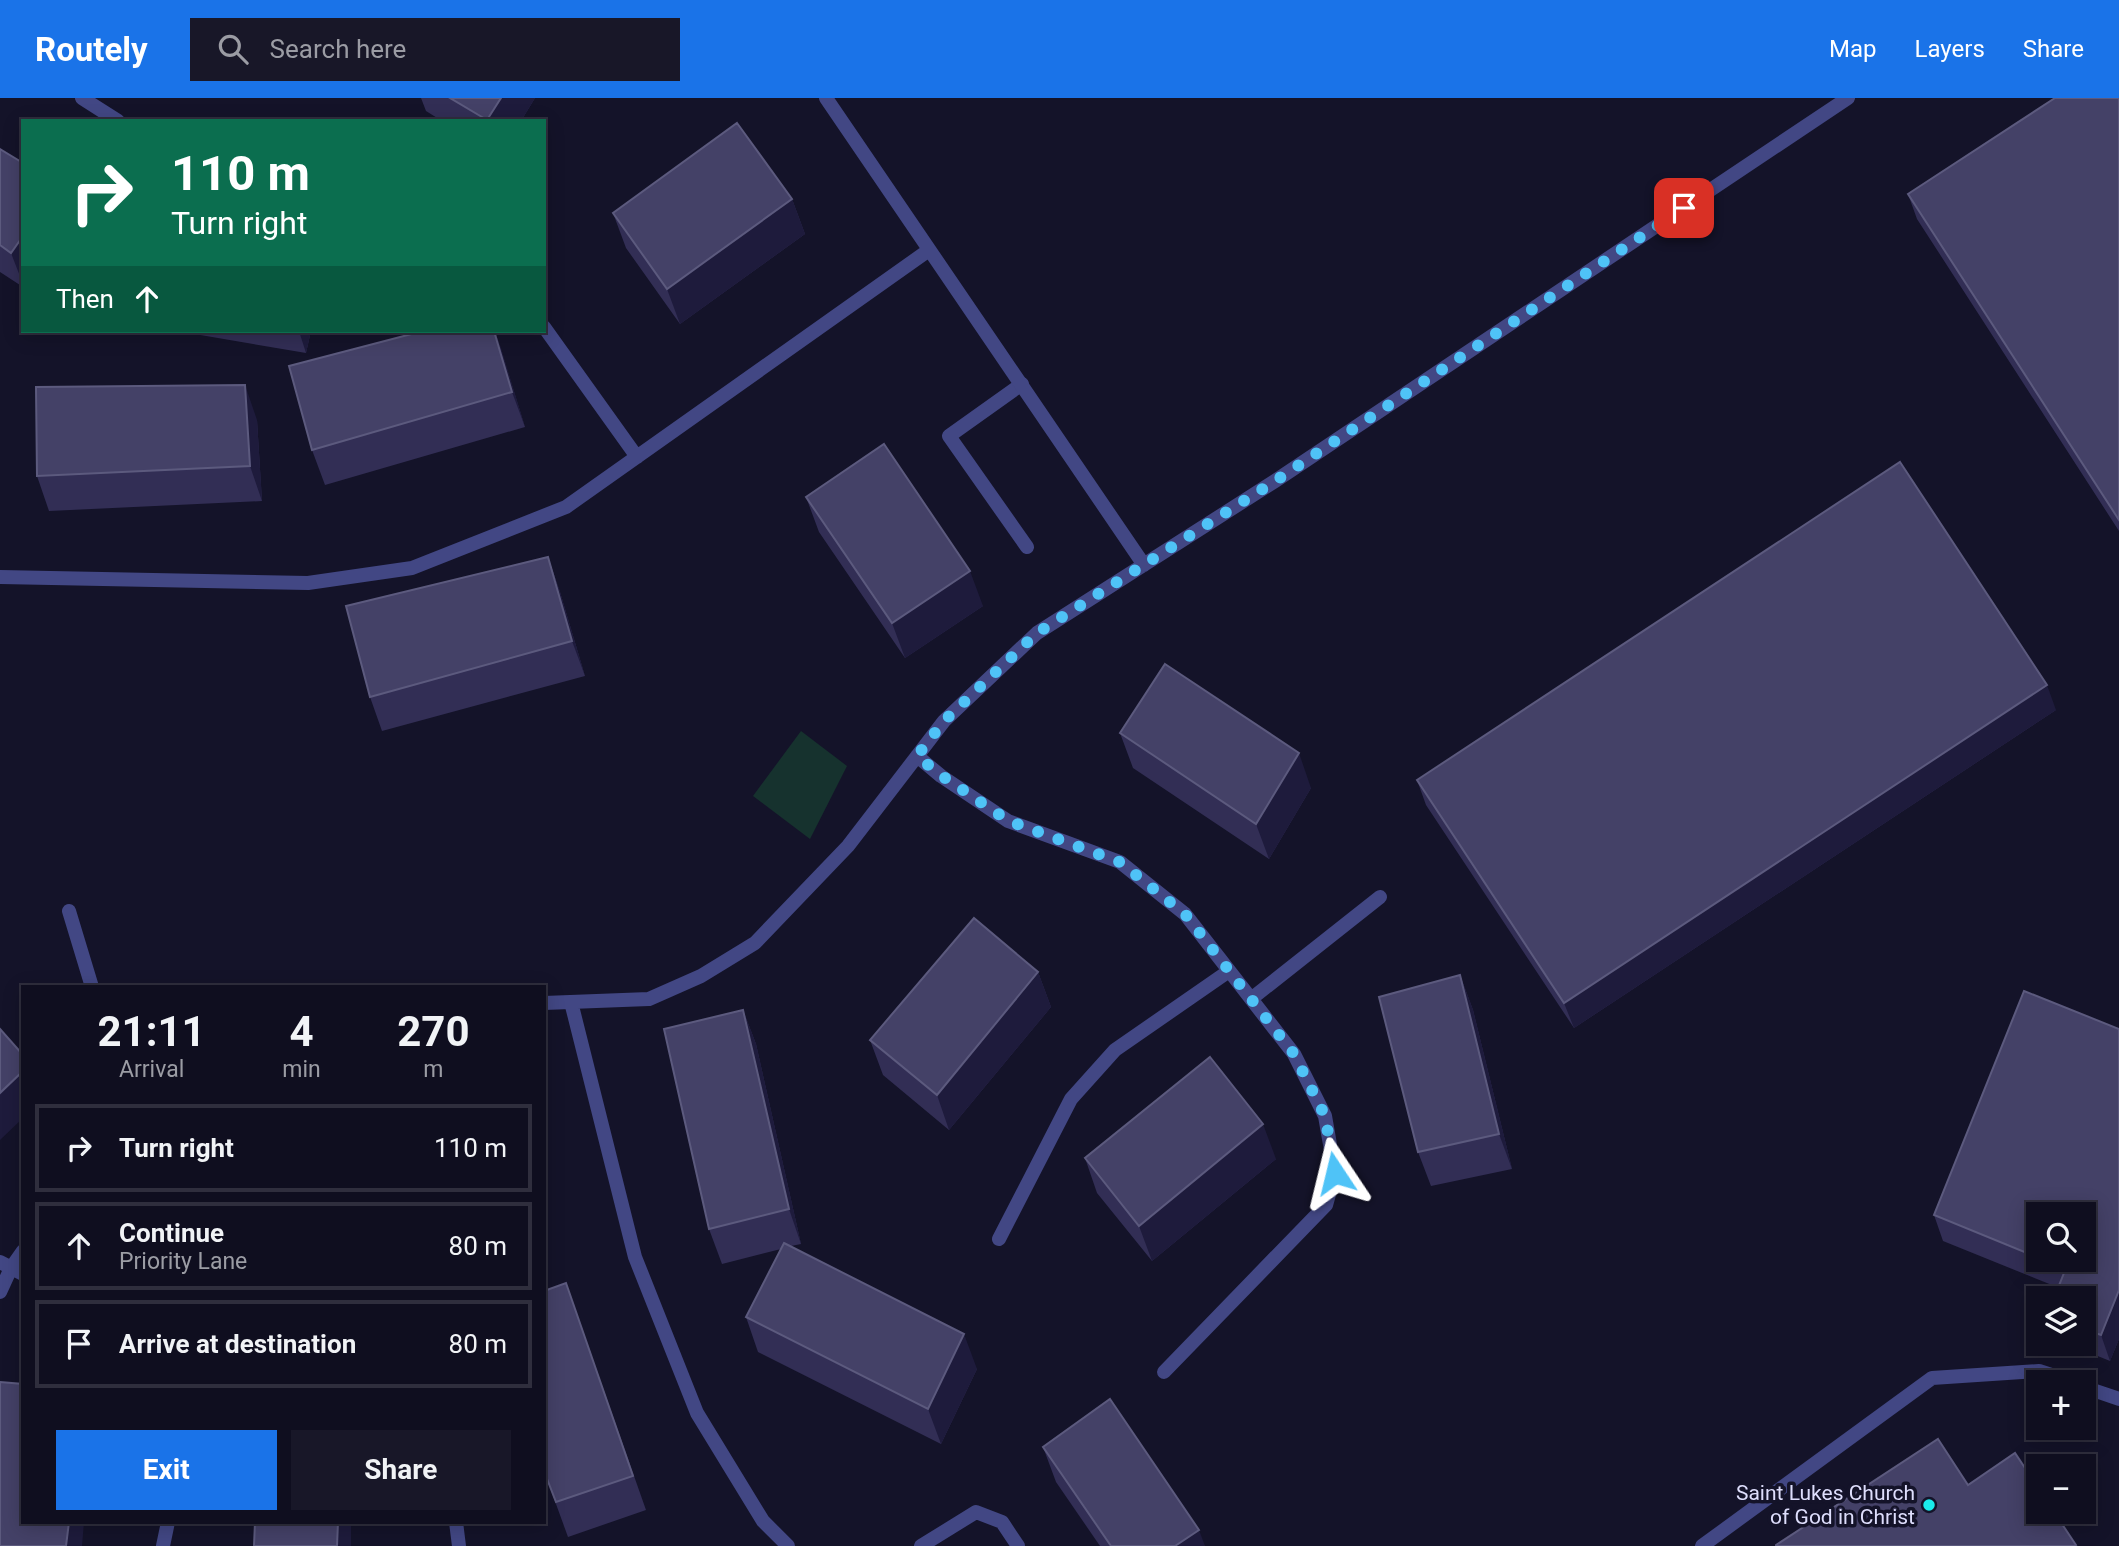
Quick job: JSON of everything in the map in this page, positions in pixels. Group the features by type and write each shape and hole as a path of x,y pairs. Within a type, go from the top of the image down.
{"street":[{"path":"82,98 115,119"},
{"path":"826,98 1144,565"},
{"path":"546,1003 649,999 701,976 755,943 848,846 944,721 1037,633 1275,481 1848,98"},
{"path":"0,577 307,583 412,568 566,507 929,250"},
{"path":"546,330 637,457"},
{"path":"1021,384 950,436 1027,547"},
{"path":"917,756 1009,821 1120,862 1185,914 1294,1054 1325,1116 1335,1173 1325,1205 1164,1372"},
{"path":"1251,999 1380,897"},
{"path":"69,911 91,985"},
{"path":"999,1239 1071,1099 1115,1050 1229,971"},
{"path":"571,1002 635,1257 697,1413 763,1521 788,1546"},
{"path":"0,1292 11,1268"},
{"path":"1702,1546 1932,1378 2026,1372"},
{"path":"2096,1391 2119,1399"},
{"path":"921,1546 976,1513 1002,1522 1018,1546"},
{"path":"163,1546 168,1524"},
{"path":"457,1524 458,1546"}],"green space":[{"path":"801,731 847,766 810,839 753,796"}],"building":[{"path":"450,98 501,98 485,119"},
{"path":"2055,98 2119,98 2119,520 1908,194"},
{"path":"737,123 792,199 667,289 613,213"},
{"path":"0,149 21,162 21,239 11,253 0,245"},
{"path":"415,333 495,333 512,392 312,450 289,366"},
{"path":"245,385 250,466 37,476 36,387"},
{"path":"884,444 970,571 892,623 806,497"},
{"path":"1900,462 2047,685 1564,1003 1417,780"},
{"path":"548,557 572,641 370,697 346,606"},
{"path":"1165,664 1299,753 1256,824 1120,733"},
{"path":"974,918 1038,972 937,1095 870,1040"},
{"path":"1460,975 1499,1134 1418,1152 1379,997"},
{"path":"2024,991 2119,1029 2119,1290 2101,1335 2096,1333 2096,1286 2059,1286 2064,1272 2096,1272 2096,1202 2026,1202 2026,1253 1934,1215"},
{"path":"743,1010 789,1209 709,1229 664,1029"},
{"path":"0,1029 21,1053 21,1073 0,1093"},
{"path":"1210,1057 1263,1124 1139,1226 1085,1158"},
{"path":"784,1243 964,1334 928,1409 746,1317"},
{"path":"566,1283 633,1476 556,1502 546,1476 546,1290"},
{"path":"0,1382 21,1384 21,1524 69,1524 66,1546 0,1546"},
{"path":"1110,1399 1199,1530 1175,1546 1111,1546 1043,1447"},
{"name":"Saint Lukes Church of God in Christ","path":"1938,1439 1968,1485 2015,1453 2026,1470 2026,1524 2062,1524 2076,1545 1776,1546"},
{"path":"255,1524 338,1524 337,1546 254,1546"}],"place":[{"name":"Saint Lukes Church of God in Christ","path":"1929,1505"}],"route":[{"path":"1335,1173 1325,1116 1294,1054 1185,914 1120,862 1009,821 917,756 944,721 1037,633 1275,481 1684,208"}]}
